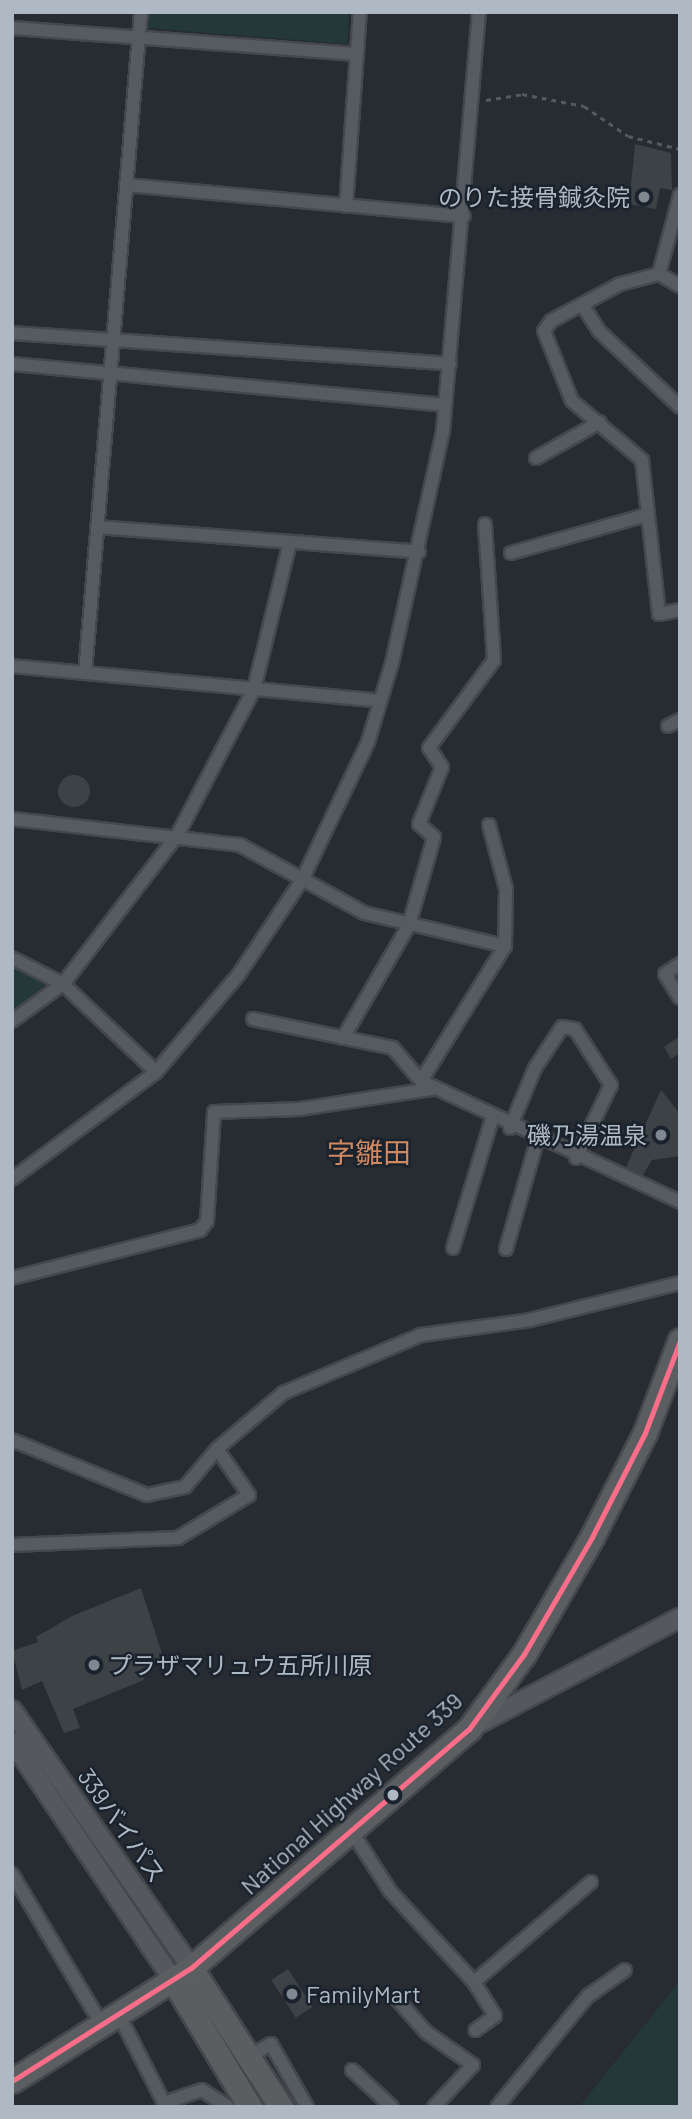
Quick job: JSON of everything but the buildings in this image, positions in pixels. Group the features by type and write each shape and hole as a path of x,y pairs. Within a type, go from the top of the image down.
{"highway":[{"name":"National Highway Route 339","path":"12,2081 182,1974 352,1832 469,1729 524,1654 592,1537 645,1433 680,1340"},
{"path":"182,1974 252,2055 281,2107"},
{"path":"182,1974 250,2107"}],"street":[{"path":"85,673 111,338 141,12"},
{"path":"346,206 360,12"},
{"path":"12,1179 156,1072 239,974 302,880 345,795 379,701 419,552 450,364 479,12"},
{"path":"12,28 357,54"},
{"path":"127,186 464,215"},
{"path":"659,274 680,195"},
{"path":"680,286 659,274 620,285 544,331 572,401 642,460 659,614 680,610"},
{"path":"583,306 599,331 680,407"},
{"path":"12,332 450,364"},
{"path":"12,363 443,405"},
{"path":"536,457 600,422"},
{"path":"511,553 646,515"},
{"path":"343,1038 409,925 434,837 419,824 442,767 429,748 494,660 485,524"},
{"path":"97,527 419,552"},
{"path":"12,1021 64,984 178,834 254,689 290,542"},
{"path":"12,666 379,701"},
{"path":"12,820 178,834 240,845 364,913 505,946"},
{"path":"12,1278 200,1230 207,1221 214,1112 300,1109 426,1085 505,946 506,889 489,825"},
{"path":"12,958 64,984 156,1072"},
{"path":"680,964 665,974 680,998"},
{"path":"254,1019 393,1048 426,1085 537,1141 680,1202"},
{"path":"510,1128 535,1068 562,1027 575,1029 611,1085 576,1158"},
{"path":"453,1248 492,1119"},
{"path":"506,1249 537,1141"},
{"path":"12,1440 147,1495 185,1487 217,1449 284,1393 421,1335 530,1320 680,1283"},
{"path":"12,1545 178,1538 249,1495 217,1449"},
{"path":"469,1729 680,1618"},
{"name":"339バイパス","path":"12,1710 182,1974"},
{"path":"12,1741 182,1974"},
{"path":"352,1832 390,1891 474,1982 495,2016 477,2030"},
{"path":"12,1874 110,2020 161,2105 202,2090 228,2107"},
{"path":"474,1982 591,1882"},
{"path":"497,2107 588,1996 625,1970"},
{"path":"396,1998 426,2032 473,2064 434,2107"},
{"path":"252,2055 271,2043 307,2107"},
{"path":"352,2070 392,2107"}],"path":[{"path":"471,105 509,94 545,97 592,109 628,136 680,149"}],"green space":[{"path":"148,12 349,12 347,44 147,28"},
{"path":"12,966 49,982 12,1011"},
{"path":"680,1981 680,2107 579,2107"}],"transit line":[{"path":"12,2081 191,1968 469,1729 524,1654 592,1537 645,1433 680,1341"}],"place":[{"name":"のりた接骨鍼灸院","path":"644,197"},
{"name":"磯乃湯温泉","path":"661,1135"},
{"name":"プラザマリュウ五所川原","path":"94,1665"},
{"name":"FamilyMart","path":"292,1994"}],"district":[{"name":"字雛田","path":"369,1152"}]}
